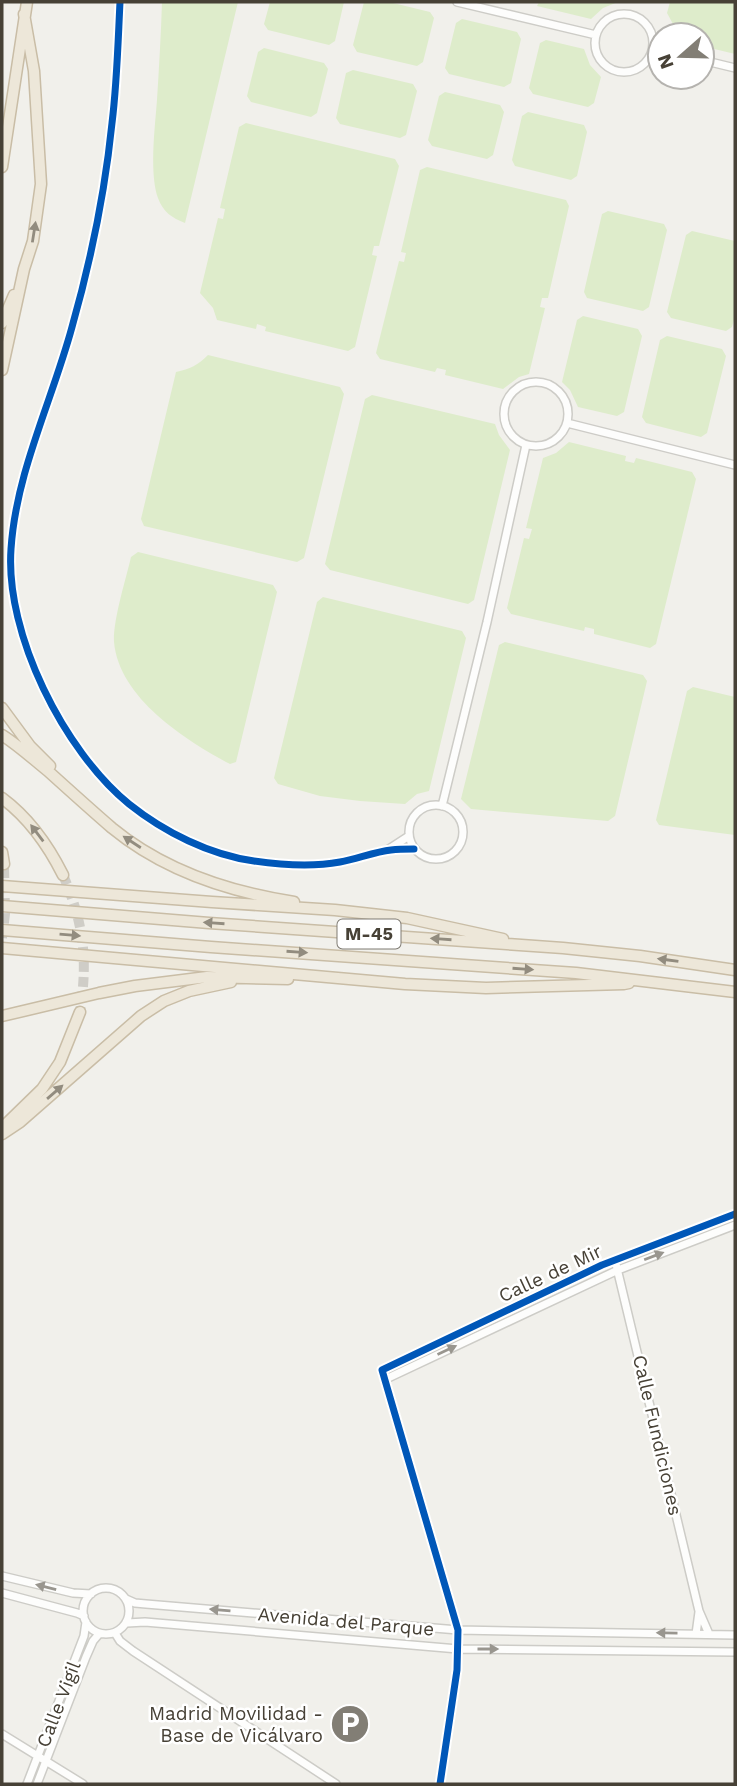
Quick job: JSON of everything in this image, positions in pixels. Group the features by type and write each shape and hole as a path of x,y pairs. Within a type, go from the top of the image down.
{"highway":[{"path":"2,167 27,2"},
{"path":"2,323 33,241 41,184 34,71 24,14"},
{"path":"2,370 24,269"},
{"path":"2,708 30,746 112,828"},
{"path":"2,735 125,838 185,872 272,898 335,910"},
{"path":"2,798 35,830 54,856 63,875"},
{"path":"2,852 4,864"},
{"path":"2,886 335,910 407,918 498,937 517,944"},
{"name":"M-45","path":"2,905 209,923 517,944 615,953 735,970"},
{"name":"M-45","path":"2,929 576,973 735,992"},
{"path":"2,948 368,981"},
{"path":"2,1016 135,986 207,977 368,981 486,988 624,985 638,981"},
{"path":"2,1134 20,1122 141,1016 164,1001 189,991 216,985 284,979"},
{"path":"2,1128 42,1089 60,1062 80,1012"}],"street":[{"path":"120,2 113,119 95,235 64,356 23,479 15,515 11,551 12,586 19,621 41,681 56,712 77,745 100,776 129,804 164,828 211,850 250,861 274,864 337,863 389,850 414,849"},
{"path":"457,2 596,35"},
{"path":"646,26 634,16 615,15 600,27 595,45 603,63 620,72 629,71 646,62"},
{"path":"716,63 735,68"},
{"path":"532,381 553,386 561,392 566,401 568,412 563,432 547,444 526,445 511,434 504,418 508,398 522,384 532,381"},
{"path":"567,422 735,465"},
{"path":"442,806 487,622 526,445"},
{"path":"435,805 442,806 452,810 461,822 463,833 460,844 451,855 439,859 425,857 414,849 409,836 411,821 421,810 435,805"},
{"path":"389,850 409,836"},
{"name":"Calle de Mir","path":"735,1214 615,1260 382,1370 386,1379 618,1270 735,1225"},
{"name":"Calle Fundiciones","path":"615,1260 699,1611 709,1634"},
{"path":"386,1379 458,1630 457,1670 440,1784"},
{"path":"2,1576 73,1594 91,1594"},
{"path":"100,1589 118,1591 126,1599 130,1611 127,1623 115,1633 99,1634 85,1619 84,1604 91,1594 100,1589"},
{"path":"2,1593 85,1619"},
{"name":"Avenida del Parque","path":"126,1599 135,1603 458,1630 735,1634"},
{"name":"Calle Fundiciones","path":"696,1634 699,1611"},
{"name":"Calle Vigil","path":"37,1784 41,1758 84,1636 85,1619"},
{"name":"Avenida del Parque","path":"127,1623 145,1622 458,1649 735,1652"},
{"path":"115,1633 120,1641 133,1651 337,1784"},
{"name":"Calle Vigil","path":"27,1784 93,1641 99,1634"},
{"path":"2,1734 83,1784"}],"green space":[{"path":"162,2 238,2 185,223 165,211 155,188 153,150"},
{"path":"270,2 344,2 335,41 329,45 268,30 264,24"},
{"path":"364,2 389,2 430,12 434,18 423,62 417,66 357,52 353,45"},
{"path":"539,2 618,2 603,8 591,19 537,6"},
{"path":"670,2 735,2 735,54 716,49 716,21 671,21 667,13"},
{"path":"462,19 517,32 521,39 511,83 504,87 449,74 445,68 456,23"},
{"path":"546,40 584,49 590,65 601,77 594,103 588,107 533,94 529,88 540,43"},
{"path":"264,48 324,63 328,69 317,113 311,117 251,102 247,96 258,52"},
{"path":"353,70 413,84 417,91 406,135 400,138 340,124 336,118 346,73"},
{"path":"445,92 500,105 504,112 493,155 487,159 432,146 428,140 439,96"},
{"path":"528,112 584,125 587,132 577,176 571,180 515,166 512,160 522,116"},
{"path":"246,123 395,159 399,166 379,246 374,246 372,255 377,256 355,347 348,351 265,331 266,327 257,324 256,329 217,320 213,308 200,293 218,218 223,219 225,209 220,208 239,127"},
{"path":"427,167 566,200 569,206 548,298 542,298 540,307 545,308 529,374 519,377 503,389 445,375 446,370 437,368 435,372 380,359 376,353 399,261 404,262 406,253 401,252 420,170"},
{"path":"608,211 664,224 667,230 649,307 643,311 587,298 584,292 602,214"},
{"path":"692,231 735,241 735,316 732,327 726,331 671,318 667,312 686,235"},
{"path":"583,316 638,329 642,336 624,412 617,416 578,407 570,390 562,382 577,320"},
{"path":"667,336 722,349 726,356 707,433 701,437 646,423 642,417 660,340"},
{"path":"208,355 340,387 344,394 304,558 297,562 144,526 141,519 176,372 194,366"},
{"path":"372,395 495,424 510,450 474,600 468,604 330,570 325,564 365,399"},
{"path":"569,442 626,456 625,461 634,463 636,458 692,472 696,479 656,644 650,648 594,634 594,629 585,627 584,631 511,614 507,608 524,538 529,539 532,529 526,528 543,458 556,453"},
{"path":"138,552 273,585 277,592 236,762 230,764 212,754 157,715 128,681 119,662 114,642 116,623 131,557"},
{"path":"323,597 462,631 466,638 429,791 417,794 405,804 320,796 278,784 274,778 317,602"},
{"path":"505,642 643,675 647,681 615,816 608,821 471,809 461,799 499,645"},
{"path":"693,687 735,697 735,835 659,825 656,820 687,691"}],"tunnel":[{"path":"2,938 5,914 4,864"},
{"path":"63,875 76,910 84,958 80,1012"}],"cycle path":[{"path":"120,2 114,108 96,226 72,327 27,464 14,520 12,582 18,617 29,653 43,688 82,754 129,804 172,833 221,854 286,864 330,864 385,851 414,849"},
{"path":"440,1784 457,1670 458,1630 382,1370 602,1265 735,1214"}],"place":[{"name":"Madrid Movilidad - Base de Vicálvaro","path":"350,1724"}]}
